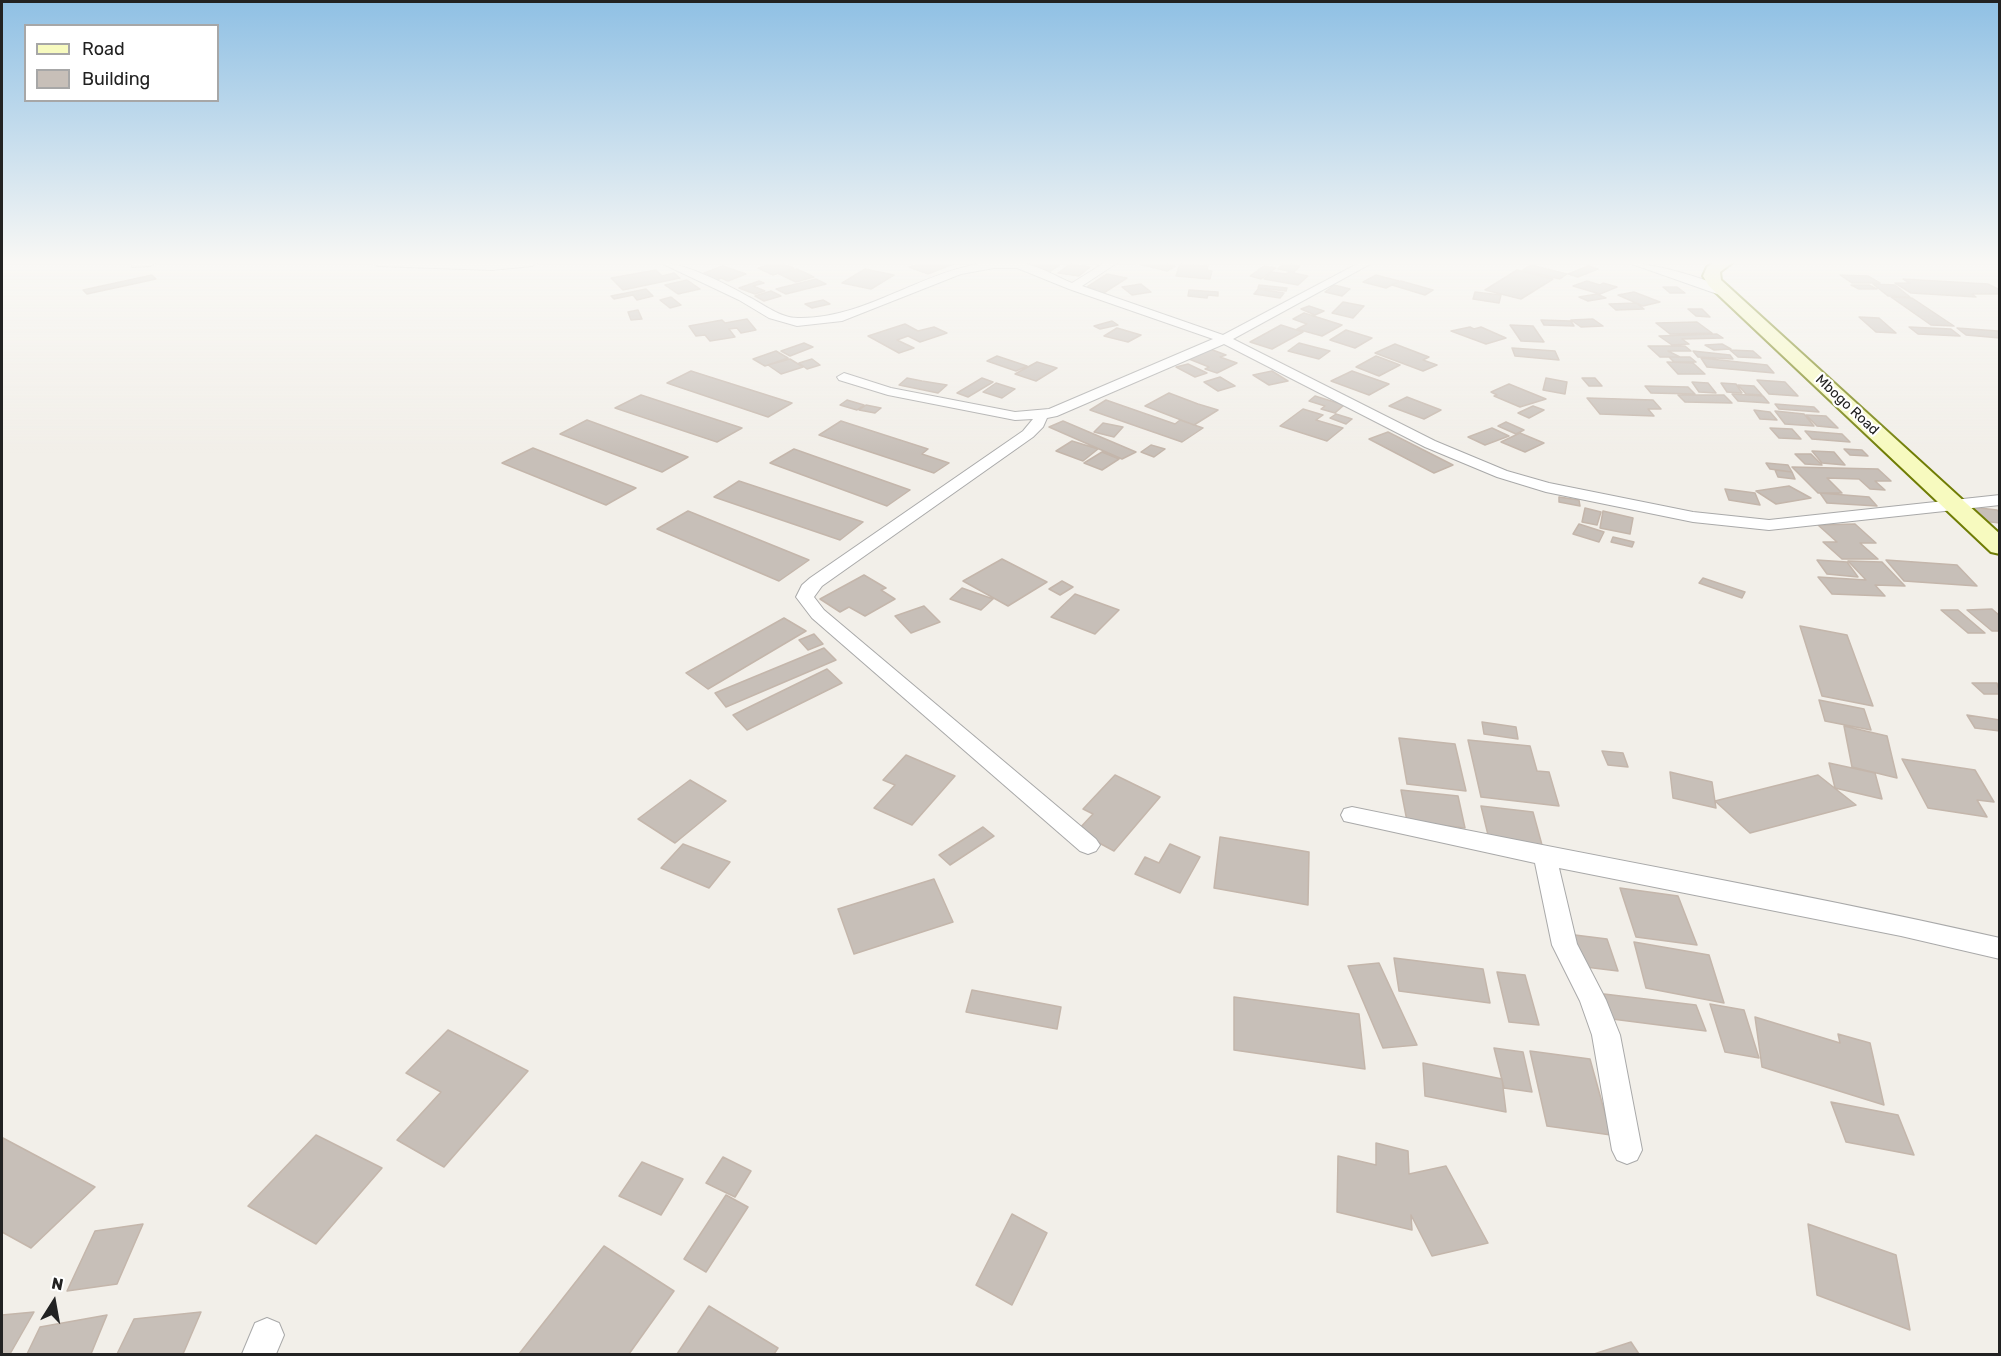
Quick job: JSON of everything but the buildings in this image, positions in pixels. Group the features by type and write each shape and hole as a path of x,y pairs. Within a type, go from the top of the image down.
{"main road":[{"name":"Mbogo Road","path":"1761,326 1950,503 2000,546"}],"street":[{"path":"1187,326 1224,339 1450,453 1502,474 1546,487 1693,517 1746,524 1788,523 1950,503 2000,500"},
{"path":"844,377 888,391 997,413 1014,416 1041,416 1224,339 1248,326"},
{"path":"1041,416 1038,424 1028,434 816,582 808,589 806,597 809,605 818,614 1088,845"},
{"path":"1352,815 1545,856 1901,926 2000,949"},
{"path":"1545,856 1565,945 1593,999 1606,1035 1627,1150"}]}
